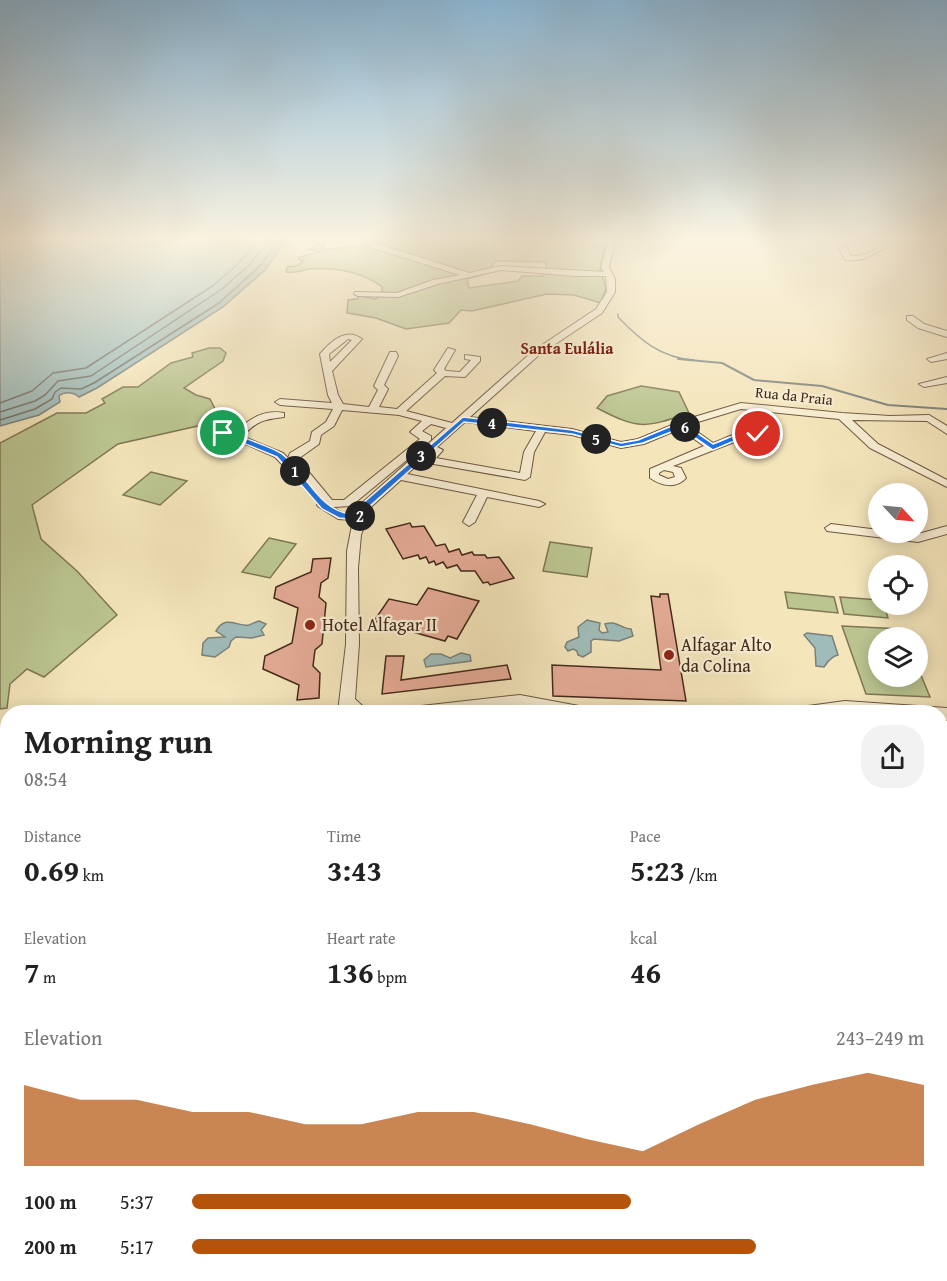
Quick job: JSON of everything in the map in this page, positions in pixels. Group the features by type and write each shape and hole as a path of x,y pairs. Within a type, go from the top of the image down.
{"street":[{"path":"346,705 352,636 353,560 359,517 366,505 536,353 599,310 608,300"},
{"path":"910,318 921,326 947,334"},
{"path":"451,350 439,370 443,373 462,375 477,359 468,357"},
{"path":"369,408 382,389 379,386 393,354"},
{"path":"931,358 947,356"},
{"path":"329,369 335,405 330,424 316,434 315,442 294,455 293,459 324,498 336,505 347,504 353,500 415,449 427,438 415,432 428,421"},
{"path":"399,412 443,373"},
{"path":"924,384 947,380"},
{"path":"280,402 399,412 450,431"},
{"name":"Rua da Praia","path":"463,419 572,432 621,445 640,442 681,425 741,406 842,416 890,419 929,418 947,430"},
{"path":"235,437 250,423 269,413 281,415"},
{"path":"842,416 874,446 947,484"},
{"path":"681,425 713,447"},
{"path":"209,426 279,455 324,507 342,517 359,517"},
{"path":"438,450 428,460 525,477 530,452 542,428"},
{"path":"658,468 678,466 713,447 740,436 758,434"},
{"path":"399,476 539,504"},
{"path":"469,522 484,493"},
{"path":"831,528 918,538 947,530"},
{"path":"479,705 520,700 545,705"}],"green space":[{"path":"348,300 522,300 472,311 461,310 449,323 406,329 376,318 347,313"},
{"path":"209,348 220,348 226,353 223,361 184,388 210,399 215,409 202,425 118,444 32,505 41,539 77,571 117,615 44,677 27,669 10,684 7,705 0,705 0,443 57,413 86,413 105,403 102,399 123,387 138,387 171,363 193,357 192,353"},
{"path":"641,386 679,392 689,413 662,422 642,424 623,420 597,408 607,396"},
{"path":"151,472 187,481 160,505 123,495"},
{"path":"269,538 296,544 270,578 242,572"},
{"path":"550,542 592,548 587,577 543,571"},
{"path":"785,592 834,597 838,613 788,608"},
{"path":"840,597 868,599 868,615 887,615 888,618 844,614"},
{"path":"842,626 868,627 868,687 926,687 930,697 866,694"}],"water":[{"path":"0,300 231,300 97,388 79,397 72,393 64,393 59,396 60,402 39,415 0,426"},
{"path":"587,620 600,623 599,630 602,633 608,632 605,624 613,623 631,629 633,636 619,641 594,639 591,641 591,652 583,657 573,649 568,651 565,647 567,642 579,637 578,627"},
{"path":"259,621 266,624 261,630 264,635 252,638 236,637 231,641 229,647 215,657 202,655 203,643 208,638 225,637 216,631 224,623 249,625"},
{"path":"807,633 832,636 838,655 831,658 824,667 816,666 815,648 804,635"},
{"path":"461,653 470,655 471,661 426,667 424,660 431,654 441,654 450,658"}],"building":[{"path":"410,523 412,527 424,526 436,546 445,544 449,552 459,549 462,555 472,552 474,555 485,555 487,558 499,557 514,578 490,585 488,582 483,583 475,571 461,571 457,565 447,568 443,562 436,565 434,561 429,563 426,557 420,559 418,555 403,559 386,529"},
{"name":"Hotel Alfagar II","path":"331,558 328,578 321,583 319,597 326,603 322,644 315,650 313,666 320,673 319,698 297,700 299,685 263,669 265,656 292,643 298,608 274,598 276,587 311,572 313,559"},
{"path":"428,588 479,601 457,639 448,636 445,641 374,621 389,599 417,605"},
{"name":"Alfagar Alto da Colina","path":"660,594 668,594 686,701 553,696 552,665 661,670 651,596 660,597"},
{"path":"386,656 404,656 401,680 507,665 511,679 382,694"}],"waterway":[{"path":"618,314 626,325 661,352 682,359 694,360"},
{"path":"678,359 722,363 754,380 822,386 888,405 947,409"}],"place":[{"name":"Hotel Alfagar II","path":"310,625"},
{"name":"Alfagar Alto da Colina","path":"669,655"}],"district":[{"name":"Santa Eulália","path":"567,348"}],"route":[{"path":"223,433 279,455 288,462 324,507 342,517 359,517 366,505 463,419 572,432 621,445 640,442 681,425 713,447 740,436 758,434"}]}
